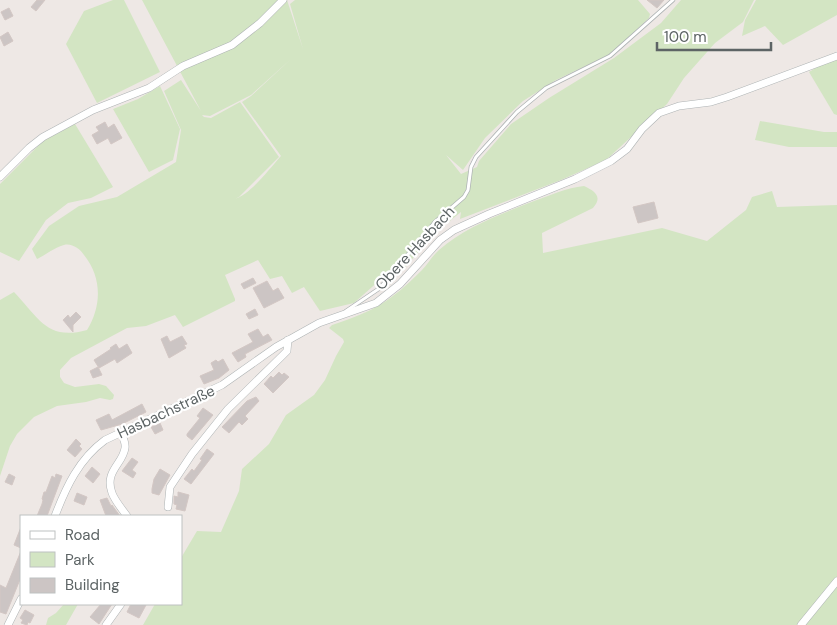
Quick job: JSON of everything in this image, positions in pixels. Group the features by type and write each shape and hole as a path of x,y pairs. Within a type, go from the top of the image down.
{"street":[{"path":"0,177 24,152 43,137 93,110 149,88 184,66 232,45 260,24 283,0"},
{"name":"Hasbachstraße","path":"55,515 72,478 82,463 100,444 121,432 222,385 303,331 343,313 362,309 376,303 400,284 440,240 454,230 575,179 611,161 627,149 642,129 659,113 679,106 711,102 727,97 837,56"},
{"path":"168,507 170,487 192,454 228,409 283,356 287,351 288,340"},
{"path":"121,432 125,450 112,474 111,486 116,500 126,515"},
{"path":"801,625 837,581"},
{"path":"8,625 20,601"},
{"path":"106,625 120,605"}],"lane":[{"name":"Obere Hasbach","path":"343,313 380,288 434,222 464,198 468,190 472,167 476,157 517,112 546,88 610,56 673,0"}],"green space":[{"path":"113,0 124,0 160,72 97,103 66,44 84,11"},
{"path":"142,0 287,0 303,49 290,4 295,0 638,0 650,14 649,18 611,54 556,80 523,101 485,138 463,170 446,155 461,174 477,167 479,161 511,124 614,58 661,23 681,0 754,0 743,22 715,43 684,78 667,104 606,160 561,180 460,219 461,212 436,232 399,274 381,279 354,303 320,311 304,287 292,293 282,276 270,279 258,260 225,275 235,301 183,327 175,315 146,326 127,328 71,358 60,370 60,377 64,383 75,387 99,384 106,386 114,395 113,399 100,398 57,406 34,417 17,434 10,446 0,476 0,300 14,292 45,325 53,330 73,333 87,330 95,311 98,292 97,282 90,264 76,247 70,245 61,246 37,259 32,249 49,226 79,206 117,197 176,162 181,130 164,91 181,80 201,111","holes":["291,59 251,96 242,102 281,156 253,187 239,197 279,157 240,102 211,118 202,115 210,116 251,95"]},
{"path":"756,0 837,0 837,15 783,45 765,26 742,36 745,20"},
{"path":"837,55 837,115 834,114 809,72"},
{"path":"160,86 180,129 173,160 149,172 113,109 138,99"},
{"path":"760,121 824,132 837,132 837,147 789,147 755,140"},
{"path":"75,124 113,187 91,198 68,203 46,220 19,261 0,252 0,184 43,141"},
{"path":"584,186 591,190 596,195 596,204 593,208 542,233 543,253 662,228 707,241 746,210 752,197 772,191 777,207 837,205 837,625 143,625 154,605 182,605 182,556 197,531 221,532 239,491 242,469 269,444 286,415 314,395 325,380 344,342 343,339 329,328 332,325 370,310 391,298 422,270 439,250 460,234 496,216"},
{"path":"63,605 77,605 66,625 46,625 48,618"}],"building":[{"path":"37,0 45,0 36,11 31,7"},
{"path":"647,0 664,0 657,8"},
{"path":"9,8 13,16 5,20 1,12"},
{"path":"8,32 13,41 4,46 0,37"},
{"path":"105,122 108,128 114,124 122,138 111,144 108,138 97,144 92,135 99,131 96,127"},
{"path":"654,202 658,218 638,223 633,207"},
{"path":"253,278 256,283 244,289 241,284"},
{"path":"267,281 273,291 278,288 284,298 264,308 253,288"},
{"path":"255,309 258,315 249,319 246,314"},
{"path":"76,312 81,317 73,325 73,332 63,320 68,315 70,318"},
{"path":"258,329 263,337 268,334 272,340 245,354 246,357 238,362 232,353 253,342 248,334"},
{"path":"167,336 170,342 182,336 187,344 184,345 186,348 169,358 161,339"},
{"path":"116,344 119,349 127,344 132,353 117,363 115,359 99,368 94,360"},
{"path":"223,359 229,370 219,378 204,384 200,376 214,370 211,363"},
{"path":"98,367 102,375 93,378 90,371"},
{"path":"279,372 289,377 273,393 264,384 271,376 273,378"},
{"path":"256,397 259,401 245,416 248,419 242,425 239,422 229,433 222,427 247,401"},
{"path":"142,404 146,412 122,424 101,430 96,420 109,414 112,420"},
{"path":"203,408 213,415 192,440 187,434 200,418 197,416"},
{"path":"160,423 163,430 155,434 151,427"},
{"path":"76,439 81,444 79,446 82,449 75,457 67,450"},
{"path":"207,449 214,454 191,484 184,479 192,469 194,471"},
{"path":"132,458 138,462 132,470 136,473 133,478 122,471"},
{"path":"92,467 100,474 93,483 85,476"},
{"path":"160,469 170,475 159,495 152,493 152,489 154,479"},
{"path":"9,474 15,477 12,485 5,482"},
{"path":"56,474 62,476 47,515 37,515 44,492 46,492 52,476 55,478"},
{"path":"178,492 189,495 185,511 176,509 177,505 174,504 174,496 178,497"},
{"path":"77,493 87,497 84,505 74,501"},
{"path":"107,498 119,515 106,515 100,500"},
{"path":"20,530 20,548 14,545"},
{"path":"20,553 20,579 6,614 0,612 0,585 6,588"},
{"path":"100,605 111,605 99,624 90,617"},
{"path":"130,605 146,605 139,618 127,612"},
{"path":"25,610 34,615 27,625 21,623 23,620 20,618"}]}
